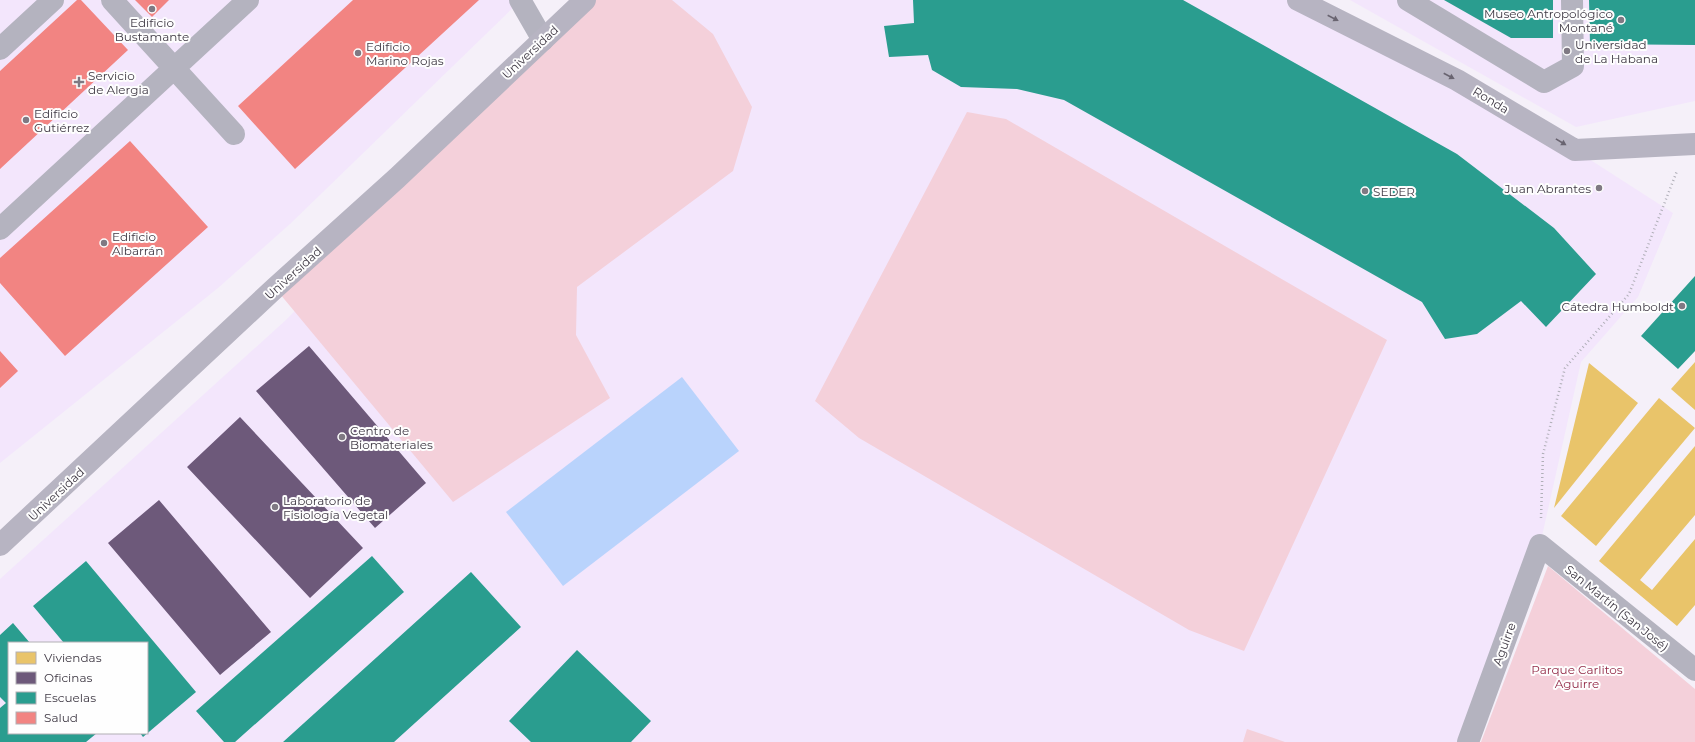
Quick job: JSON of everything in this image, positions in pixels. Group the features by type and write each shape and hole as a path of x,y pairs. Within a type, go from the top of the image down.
{"main road":[{"name":"Universidad","path":"0,545 275,288 397,178 543,40 570,8 585,0"},
{"name":"Ronda","path":"1298,0 1457,80 1575,150 1691,144"}],"street":[{"path":"0,49 53,0"},
{"path":"112,0 234,134"},
{"path":"0,230 248,0"},
{"path":"520,0 543,40"},
{"path":"1408,0 1544,82 1573,66 1572,0"},
{"name":"San Martín (San José)","path":"1540,545 1695,670"},
{"name":"Aguirre","path":"1468,742 1540,545"}],"path":[{"path":"1540,545 1543,454 1565,368 1629,294 1691,144"}],"shaded area":[{"path":"0,0 521,0 290,224 218,288 0,463"},
{"path":"593,0 1298,0 1575,150 1673,213 1638,297 1581,362 1540,545 1468,742 0,742 0,579 287,319"},
{"name":"Universidad de La Habana","path":"1350,0 1695,0 1695,101 1576,127"}],"green space":[{"path":"585,0 672,0 713,34 752,107 733,171 577,287 576,335 610,398 453,502 275,288"},
{"path":"967,112 1006,119 1387,340 1244,651 1189,630 859,438 815,401"},
{"name":"Parque Carlitos Aguirre","path":"1548,566 1695,689 1695,742 1481,742"},
{"path":"1247,729 1285,742 1243,742"}],"water":[{"path":"682,377 739,451 563,586 506,512"}],"building: Viviendas":[{"path":"1695,362 1695,410 1671,389"},
{"path":"1589,363 1638,403 1554,508"},
{"path":"1659,398 1695,428 1596,546 1561,516"},
{"path":"1695,446 1695,515 1640,580 1652,590 1695,539 1695,605 1677,626 1599,561"}],"building: Oficinas":[{"name":"Centro de Biomateriales","path":"309,346 426,483 375,528 256,391"},
{"name":"Laboratorio de Fisiología Vegetal","path":"240,417 363,548 310,598 187,467"},
{"path":"159,500 271,632 220,675 108,543"}],"building: Escuelas":[{"name":"SEDER","path":"913,0 1183,0 1457,154 1554,228 1596,274 1546,327 1521,301 1477,334 1445,339 1422,302 1064,100 1017,89 961,87 932,70 928,55 889,57 884,26 914,23"},
{"path":"1444,0 1553,0 1553,38 1511,38"},
{"path":"1589,0 1695,0 1695,45 1590,44"},
{"name":"Cátedra Humboldt","path":"1695,276 1695,351 1678,369 1641,336"},
{"path":"372,556 404,592 235,742 224,742 196,711"},
{"path":"86,561 196,692 148,733 148,642 63,642 33,606"},
{"path":"471,572 521,627 394,742 283,742"},
{"path":"13,623 29,642 8,642 8,734 96,734 86,742 0,742 0,708 6,703 0,697 0,635"},
{"path":"577,650 651,721 631,742 531,742 509,721"}],"building: Salud":[{"name":"Edificio Gutiérrez","path":"77,0 81,0 128,50 0,169 0,71"},
{"name":"Edificio Bustamante","path":"135,0 169,0 152,17"},
{"name":"Edificio Marino Rojas","path":"353,0 479,0 295,169 238,106"},
{"name":"Edificio Albarrán","path":"130,141 208,227 65,356 0,283 0,258"},
{"path":"0,351 18,371 0,388"}],"place":[{"name":"Edificio Bustamante","path":"152,9"},
{"name":"Museo Antropológico Montané","path":"1621,20"},
{"name":"Universidad de La Habana","path":"1567,51"},
{"name":"Edificio Marino Rojas","path":"358,53"},
{"name":"Servicio de Alergia","path":"79,82"},
{"name":"Edificio Gutiérrez","path":"26,120"},
{"name":"Juan Abrantes","path":"1599,188"},
{"name":"SEDER","path":"1365,191"},
{"name":"Edificio Albarrán","path":"104,243"},
{"name":"Cátedra Humboldt","path":"1682,306"},
{"name":"Centro de Biomateriales","path":"342,437"},
{"name":"Laboratorio de Fisiología Vegetal","path":"275,507"}]}
